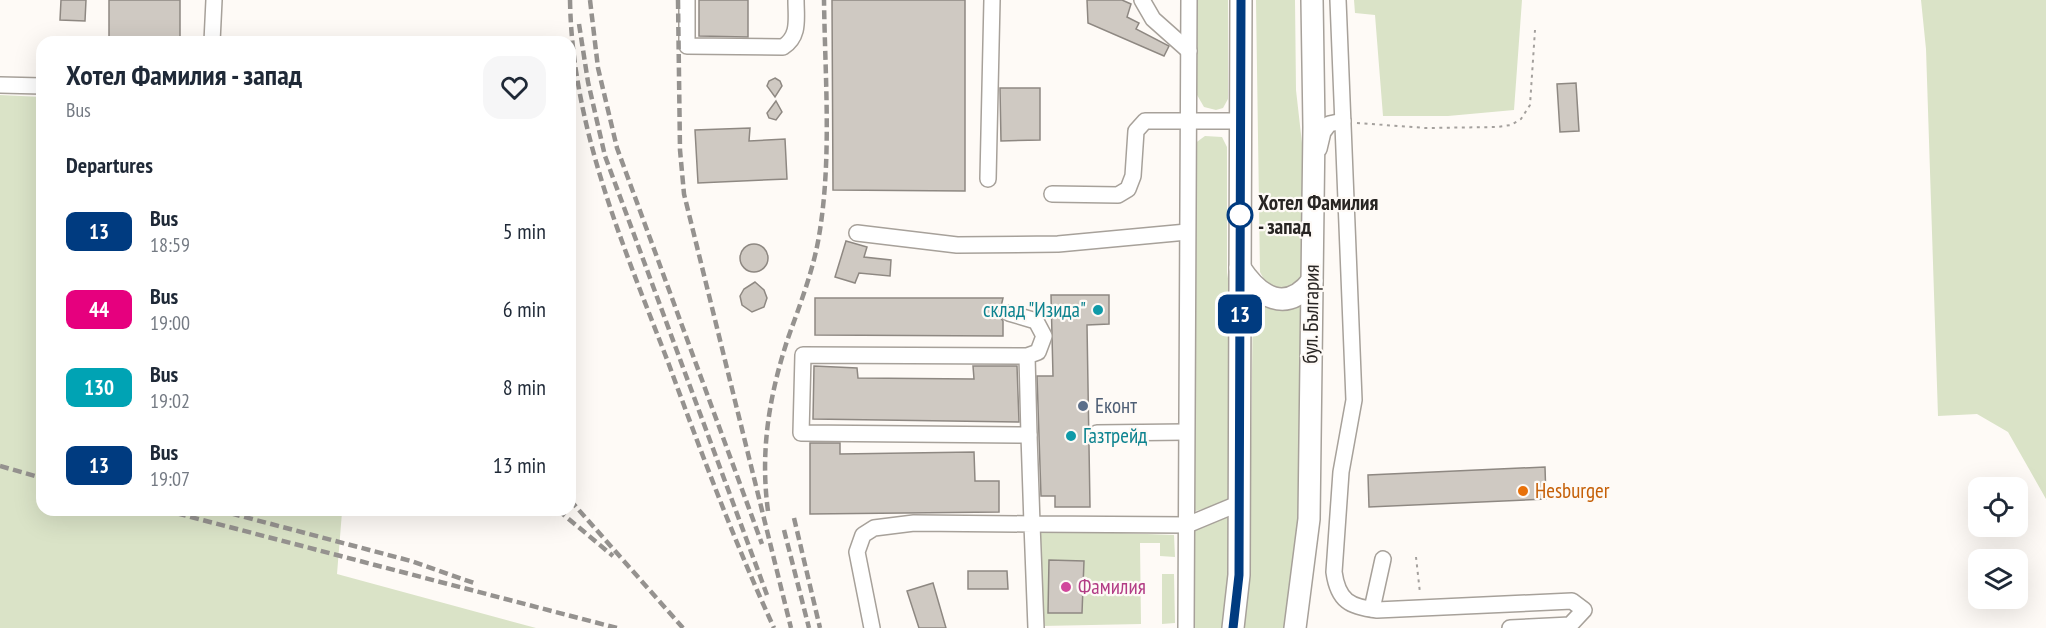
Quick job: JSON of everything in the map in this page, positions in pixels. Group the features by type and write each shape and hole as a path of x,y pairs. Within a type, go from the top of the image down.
{"highway":[{"path":"1233,628 1239,575 1240,503 1241,0"},
{"name":"бул. България","path":"1295,628 1309,519 1314,169 1312,0"},
{"path":"1240,268 1249,282 1269,297 1282,300 1303,293 1312,281"}],"street":[{"path":"212,36 214,0"},
{"path":"687,0 687,46 783,47 793,41 796,30 796,0"},
{"path":"988,178 992,0"},
{"path":"1142,0 1153,19 1189,51"},
{"path":"1183,628 1187,525 1189,0"},
{"path":"1338,0 1354,400 1341,472 1334,572 1336,588 1351,605 1372,609 1572,601 1584,609 1570,625 1510,628"},
{"path":"0,85 36,86"},
{"path":"1052,194 1118,195 1128,189 1133,176 1136,130 1145,121 1241,120"},
{"path":"1314,169 1323,132 1329,124 1343,121"},
{"path":"857,233 957,245 1058,244 1187,232"},
{"path":"1009,313 1036,321 1044,336 1038,352 1027,356 803,355 801,433 1029,435"},
{"path":"1027,356 1036,628"},
{"path":"1097,433 1186,432"},
{"path":"872,628 857,552 863,535 874,528 914,523 1187,525 1240,503"},
{"path":"1372,609 1383,559"}],"path":[{"path":"1343,121 1426,128 1511,125 1527,113 1530,105 1535,30"},
{"path":"1416,557 1421,608"}],"green space":[{"path":"1193,0 1228,0 1228,99 1223,108 1216,110 1204,107 1193,88"},
{"path":"1256,0 1295,0 1296,90 1304,161 1302,277 1295,287 1281,293 1267,285 1260,272"},
{"path":"1354,0 1522,0 1514,110 1448,116 1383,116 1375,15 1355,13"},
{"path":"1921,0 2046,0 2046,499 2008,432 1977,414 1938,416 1926,49"},
{"path":"0,95 36,97 36,516 342,516 337,574 536,628 0,628"},
{"path":"1205,136 1222,137 1227,147 1227,272 1235,324 1233,500 1189,513 1194,144"},
{"path":"1253,296 1304,300 1301,488 1287,628 1241,628 1250,525"},
{"path":"1224,514 1233,519 1225,628 1192,628 1190,533"},
{"path":"1039,530 1174,535 1175,557 1160,556 1160,543 1140,543 1141,624 1042,626"},
{"path":"1162,574 1174,574 1175,623 1162,624"}],"building":[{"path":"61,0 86,0 85,21 60,20"},
{"path":"109,0 180,0 180,36 109,36"},
{"path":"699,0 748,0 748,37 699,36"},
{"path":"832,0 965,0 965,191 833,190"},
{"path":"1087,0 1122,0 1131,4 1127,17 1139,23 1136,29 1169,46 1164,56 1088,23"},
{"path":"775,78 782,86 775,97 767,86 769,81"},
{"path":"1576,83 1579,131 1560,132 1557,84"},
{"path":"1000,88 1040,88 1040,140 1001,141"},
{"path":"776,101 782,112 776,120 769,118 767,113"},
{"path":"750,128 749,141 785,139 787,179 698,183 695,130"},
{"path":"846,241 867,247 864,257 891,260 890,276 859,273 855,283 835,277"},
{"path":"754,244 764,248 768,258 764,268 754,272 744,268 740,258 744,248"},
{"path":"755,282 764,290 767,298 764,307 752,312 742,305 740,296 744,289"},
{"name":"Газтрейд","path":"1051,295 1109,295 1109,324 1087,325 1090,507 1055,507 1055,496 1041,496 1037,376 1053,376"},
{"path":"815,298 1003,298 999,315 1003,321 1003,336 815,335"},
{"path":"814,366 857,368 858,378 974,379 973,366 1017,366 1019,422 813,419"},
{"path":"810,443 840,443 840,454 974,452 975,481 999,481 999,512 810,514"},
{"path":"1545,467 1546,499 1369,507 1368,475"},
{"path":"1049,560 1084,561 1082,613 1048,613"},
{"path":"968,571 1007,571 1008,589 968,589"},
{"path":"933,583 946,628 919,628 907,591"}],"railway":[{"path":"570,0 572,36"},
{"path":"590,0 598,68 617,148 762,544"},
{"path":"678,0 680,150 684,194 791,628"},
{"path":"768,511 765,467 771,404 787,341 813,263 823,207 827,148 824,0"},
{"path":"579,24 588,82 605,156 767,595"},
{"path":"576,67 590,140 618,230 705,463 774,628"},
{"path":"0,466 36,476"},
{"path":"576,507 683,628"},
{"path":"187,516 617,628"},
{"path":"241,516 411,561 474,583"},
{"path":"565,516 613,556"},
{"path":"794,518 820,628"},
{"path":"784,530 809,628"}],"bus line":[{"name":"13","path":"1233,628 1239,575 1240,503 1241,0"}],"place":[{"name":"Хотел Фамилия - запад","path":"1240,215"},
{"name":"склад \"Изида\"","path":"1098,310"},
{"name":"Еконт","path":"1083,406"},
{"name":"Газтрейд","path":"1071,436"},
{"name":"Hesburger","path":"1523,491"},
{"name":"Фамилия","path":"1066,587"}]}
